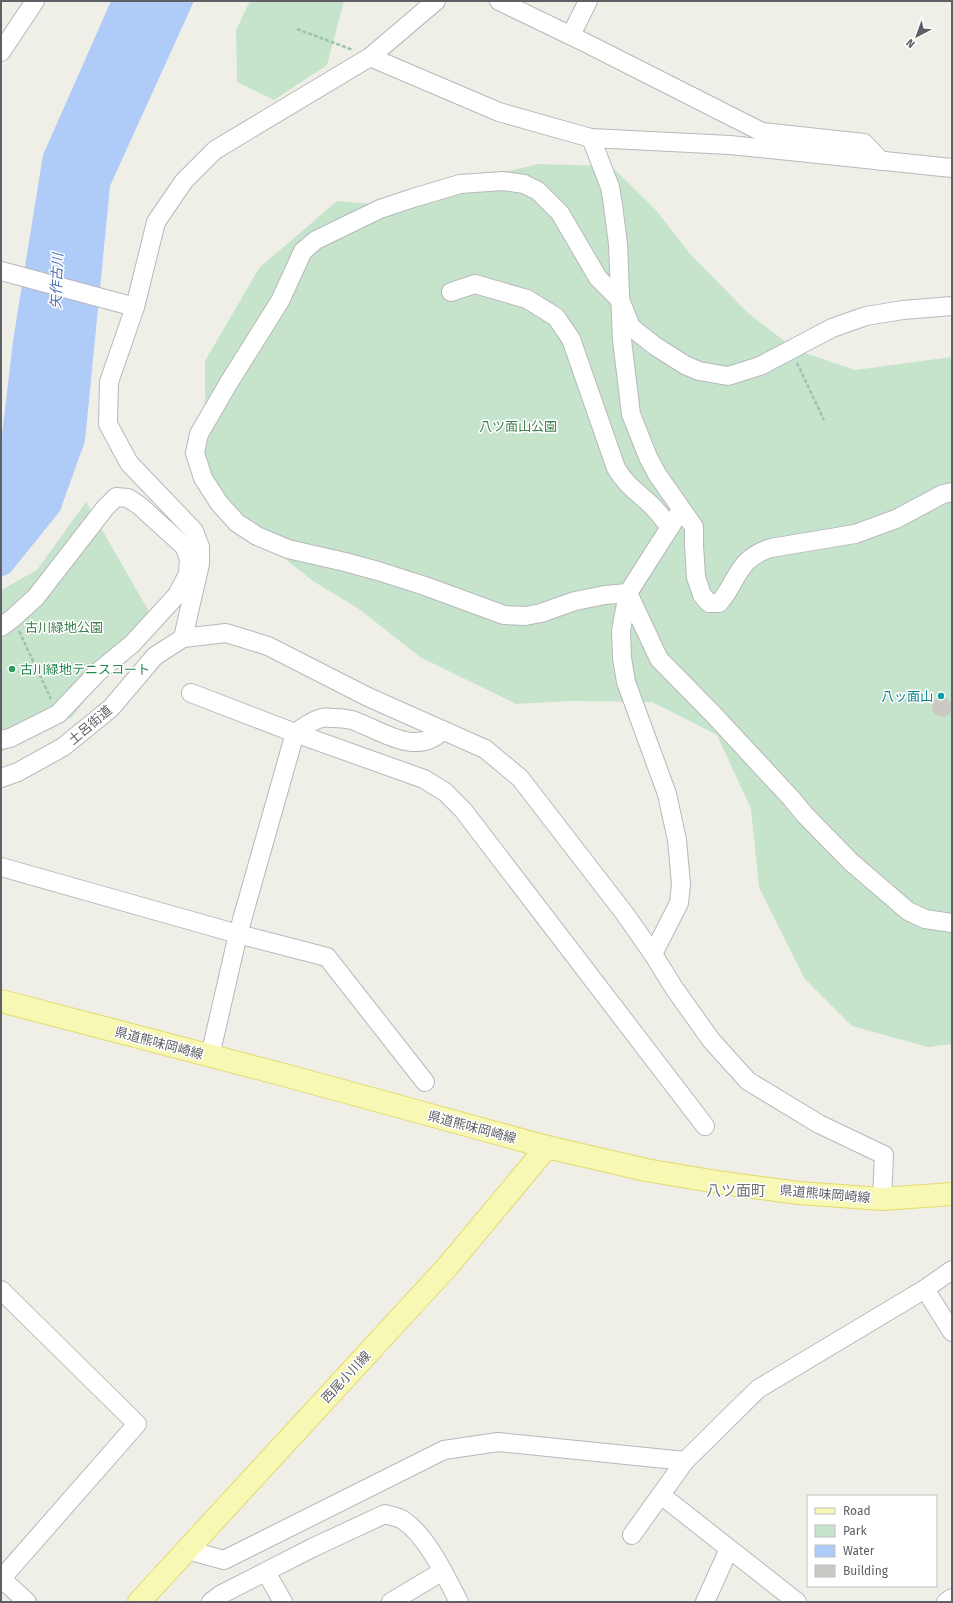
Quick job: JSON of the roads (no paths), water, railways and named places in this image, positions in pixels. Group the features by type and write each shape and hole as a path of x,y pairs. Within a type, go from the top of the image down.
{"main road":[{"name":"県道熊味岡崎線","path":"1,1001 547,1147 646,1170 722,1183 800,1193 882,1199 952,1194"},
{"name":"西尾小川線","path":"139,1602 448,1266 547,1147"}],"street":[{"path":"1,52 35,1"},
{"path":"1,740 10,738 58,714 98,672 132,644 177,595 188,574 194,531 130,463 108,424 109,382 135,307 156,222 184,181 215,150 370,57 436,1"},
{"path":"499,1 571,35 762,132 864,143 881,161"},
{"path":"571,35 588,1"},
{"path":"370,57 499,112 591,138 730,145 952,168"},
{"path":"591,138 610,188 613,205 618,244 622,340 631,414 656,474 694,527 696,571 700,590 705,600 709,604 719,604 742,568 752,556 758,552 771,548 855,534 896,519 943,494 952,492"},
{"path":"628,593 605,594 575,601 541,613 525,616 504,615 425,586 378,571 288,549 257,536 237,523 219,503 203,478 195,453 199,434 228,384 280,301 303,251 316,240 380,209 460,184 503,181 524,184 538,191 560,213 598,278 620,300 631,327 655,346 685,365 699,371 728,376 760,366 832,328 866,316 903,310 952,306"},
{"path":"7,273 135,307"},
{"path":"451,292 476,284 527,298 556,317 571,339 616,468 621,477 632,490 649,503 670,527"},
{"path":"7,622 36,596 105,508 116,497 128,498 192,547 200,564 183,638 226,633"},
{"path":"654,954 679,903 681,884 677,840 667,794 626,682 622,658 621,632 628,593 681,510"},
{"path":"628,593 659,660 713,714 805,815 851,862 908,912 925,919 952,923"},
{"path":"190,605 197,620 205,628 268,646 368,697 485,749 520,778 573,845 654,954 674,988 711,1040 748,1081 819,1124 884,1155 882,1199"},
{"name":"土呂街道","path":"1,778 18,772 63,747 111,708 155,656 183,638"},
{"path":"191,693 295,733 424,778 445,792 463,810 705,1126"},
{"path":"210,1056 238,934 295,733 322,718 351,720 400,740 409,742 428,740 438,735 443,730"},
{"path":"1,867 238,934 327,957 425,1082"},
{"path":"632,1535 685,1461 758,1388 925,1289 952,1270"},
{"path":"925,1289 952,1332"},
{"path":"1,1290 137,1424 1,1578 26,1602"},
{"path":"187,1550 224,1560 444,1450 498,1442 685,1461"},
{"path":"661,1495 797,1602"},
{"path":"211,1602 220,1595 312,1548 385,1514 402,1519 417,1532 443,1571 459,1602"},
{"path":"705,1602 729,1549"},
{"path":"390,1602 443,1571"},
{"path":"266,1572 283,1602"},
{"path":"946,1602 952,1598"}],"water":[{"name":"矢作古川","path":"111,1 194,1 110,186 85,441 60,511 10,573 1,577 1,443 13,341 43,155"}],"place":[{"name":"古川緑地テニスコート","path":"12,669"},
{"name":"八ッ面山","path":"941,696"}],"district":[{"name":"八ツ面町","path":"736,1191"}],"park label":[{"name":"八ツ面山公園","path":"518,426"},
{"name":"古川緑地公園","path":"64,627"}]}
